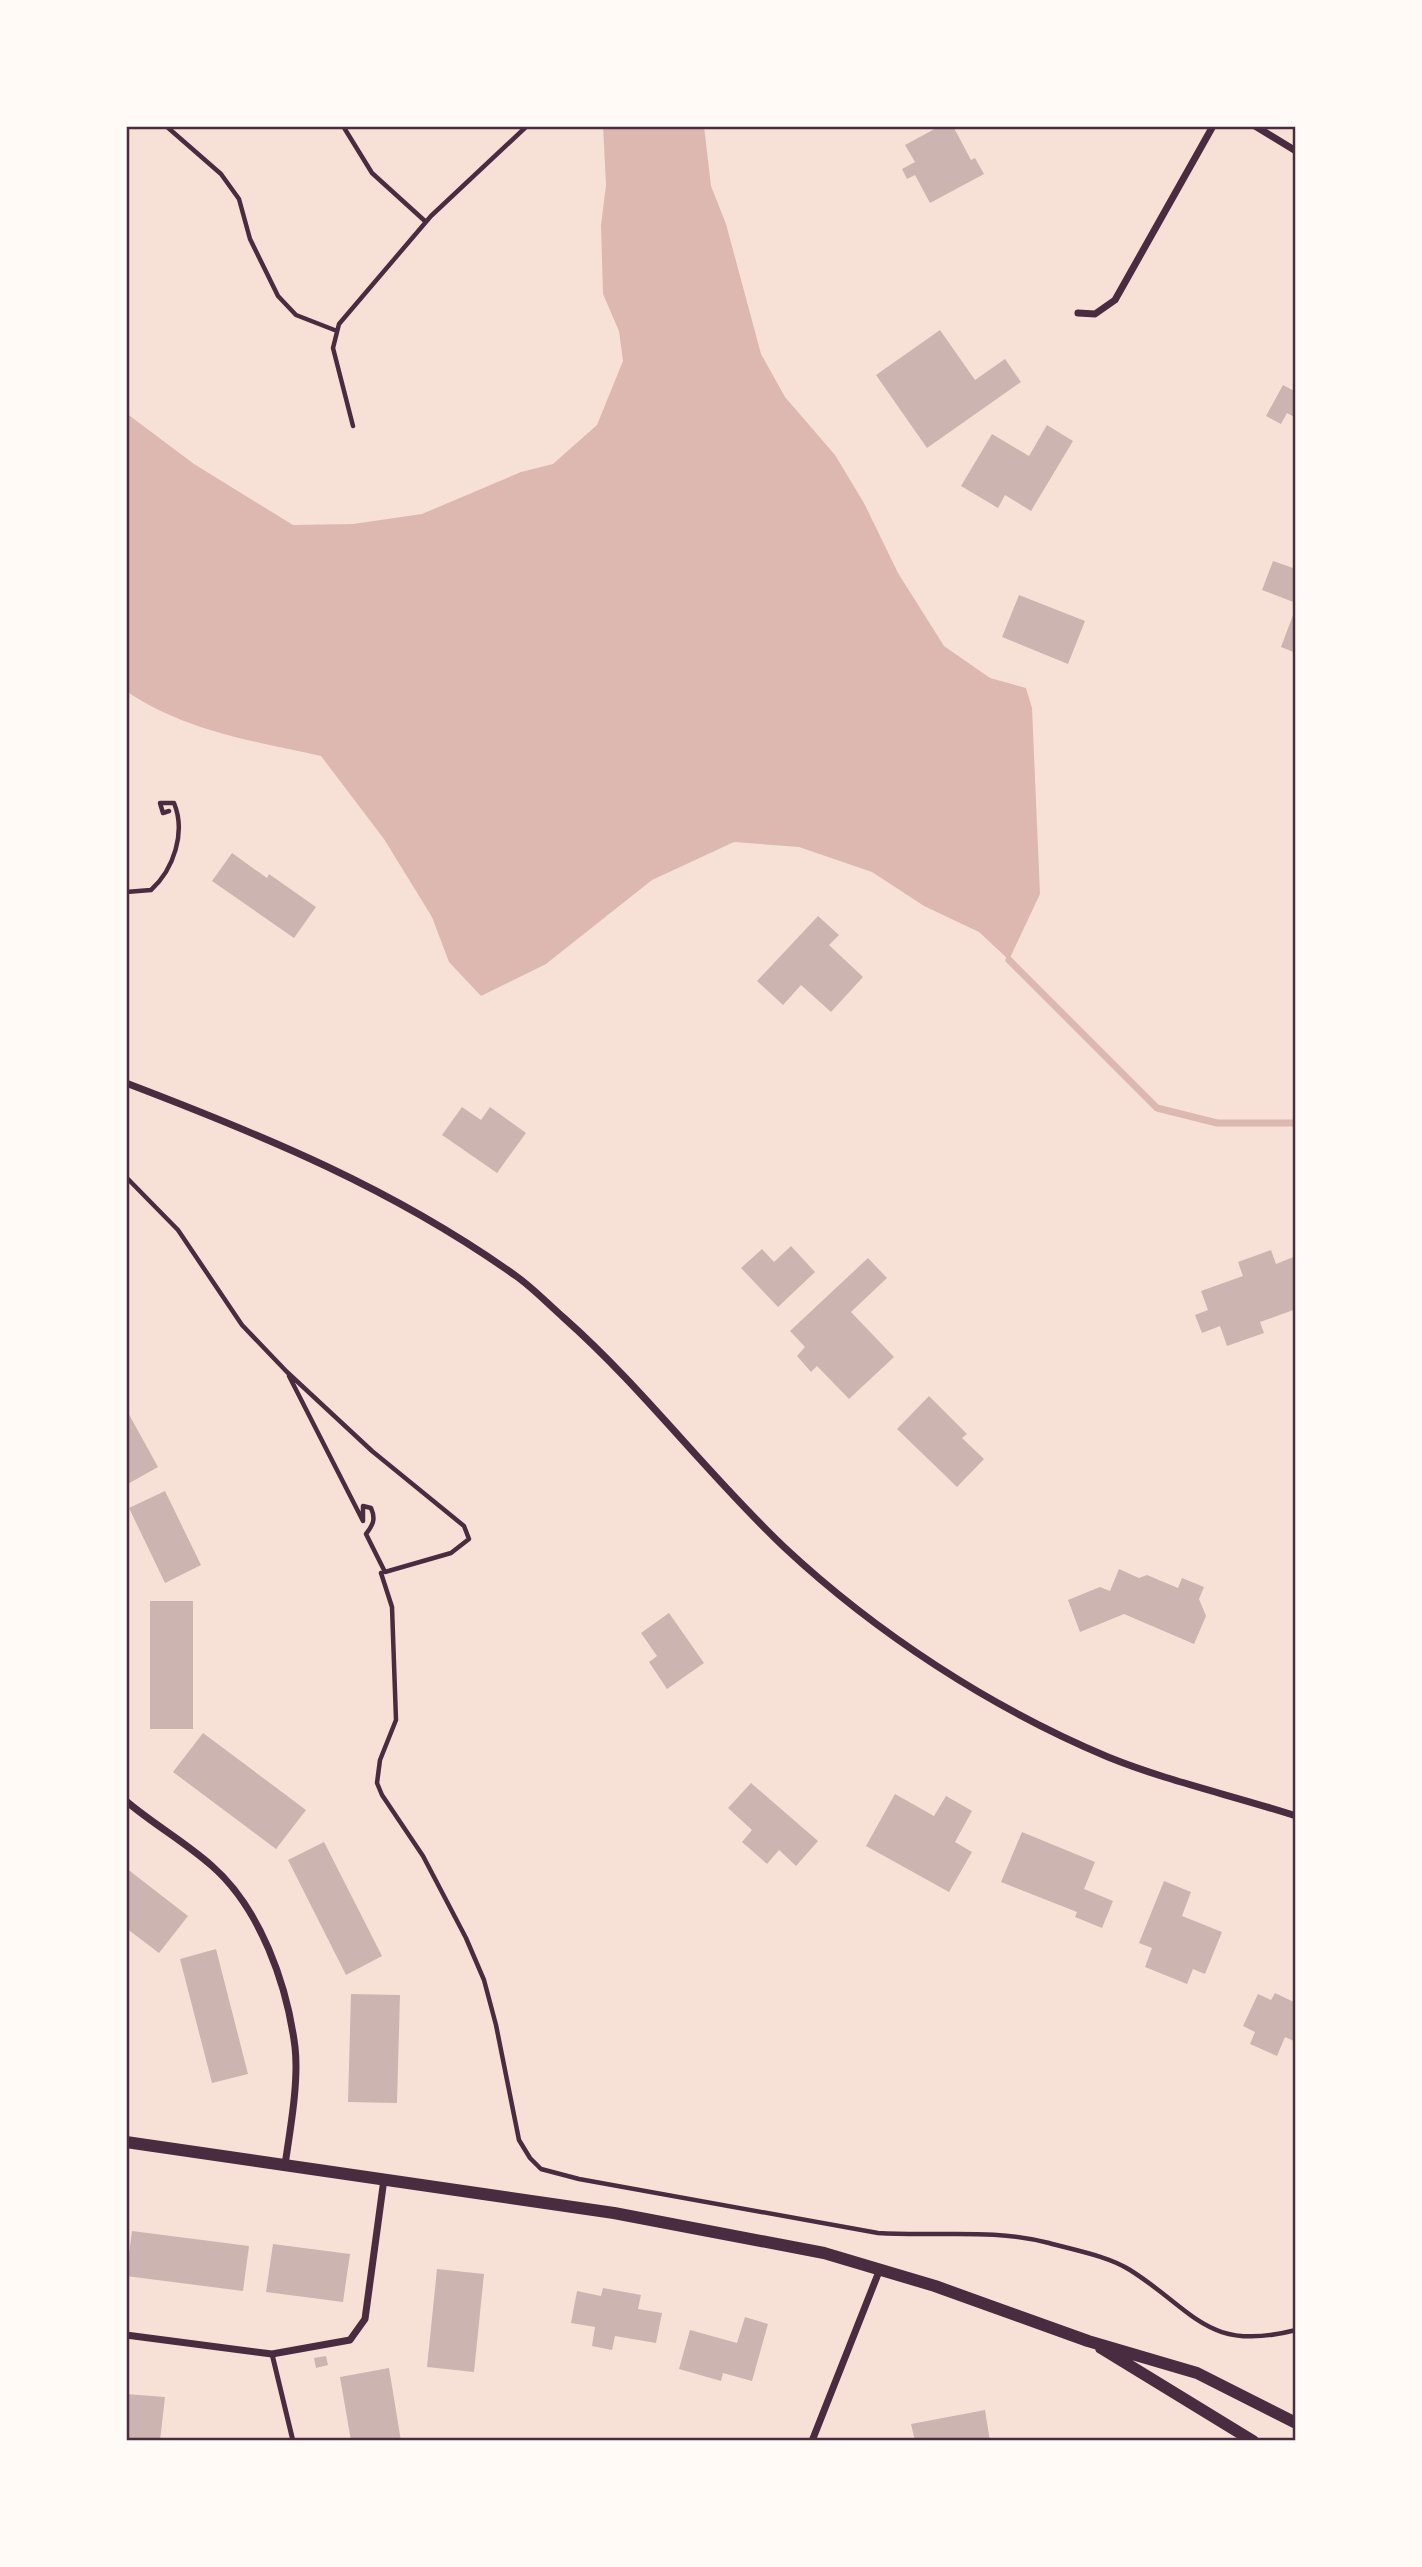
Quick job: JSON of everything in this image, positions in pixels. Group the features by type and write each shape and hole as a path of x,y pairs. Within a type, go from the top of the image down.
{"street":[{"path":"1078,313 1095,314 1115,300 1213,126"},
{"path":"1255,126 1296,151"},
{"path":"126,1083 287,1146 366,1183 519,1278 602,1353 784,1547 856,1607 938,1665 1024,1716 1110,1758 1296,1816"},
{"path":"126,1801 213,1867 244,1902 266,1945 284,1999 296,2049 285,2165"},
{"path":"126,2142 655,2219 739,2235 880,2269 1088,2341 1197,2373 1296,2423"},
{"path":"126,2335 272,2354 350,2340 365,2319 384,2179"},
{"path":"812,2441 880,2269"},
{"path":"1088,2341 1253,2441"}],"lane":[{"path":"272,2354 293,2441"}],"path":[{"path":"166,126 221,174 239,199 250,239 278,296 296,315 337,331"},
{"path":"343,126 372,173 426,222"},
{"path":"354,426 333,348 339,324 426,222 527,126"},
{"path":"126,892 151,890 167,870 175,851 178,813 174,803 160,803 163,813 169,811"},
{"path":"126,1177 178,1230 242,1325 372,1451 464,1526 469,1539 451,1552 385,1572 366,1534 373,1526 375,1515 371,1508 363,1506 363,1521 289,1376"},
{"path":"381,1573 391,1607 396,1720 380,1760 377,1783 382,1795 410,1833 467,1938 484,1980 496,2025 519,2140 530,2158 541,2169 579,2179 878,2233 910,2235 962,2232 1045,2242 1128,2268 1209,2329 1229,2334 1256,2335 1296,2330"}],"shaded area":[{"path":"603,126 704,126 711,186 726,224 761,354 785,397 835,455 864,503 898,573 944,646 990,678 1026,688 1032,708 1040,894 1009,960 979,932 924,906 872,872 799,847 734,842 652,880 546,964 481,996 449,962 432,917 384,839 321,756 196,725 149,705 126,691 126,413 194,464 293,525 353,524 422,514 521,472 553,464 597,425 623,361 619,331 603,294 601,225 606,185"}],"building":[{"path":"940,126 953,126 971,160 975,158 984,174 930,203 915,175 907,179 902,169 915,162 905,145"},
{"path":"940,330 975,380 1005,359 1021,382 927,448 876,375"},
{"path":"1283,385 1296,392 1296,418 1287,413 1281,424 1266,416"},
{"path":"1047,425 1073,441 1031,511 1005,495 998,508 961,486 992,434 1029,456"},
{"path":"1273,561 1296,569 1296,603 1262,590"},
{"path":"1019,595 1085,621 1068,664 1002,637"},
{"path":"1296,607 1296,653 1281,647"},
{"path":"232,853 267,878 269,874 316,907 294,938 212,881"},
{"path":"818,916 839,935 829,945 863,977 831,1012 801,985 783,1005 757,981"},
{"path":"462,1107 481,1120 490,1107 526,1133 497,1173 442,1135"},
{"path":"791,1246 815,1272 778,1307 741,1268 762,1249 774,1262"},
{"path":"1271,1250 1276,1264 1296,1256 1296,1309 1260,1322 1264,1333 1227,1346 1220,1326 1202,1333 1195,1315 1208,1310 1201,1291 1243,1276 1238,1262"},
{"path":"868,1258 887,1278 851,1312 894,1357 849,1399 817,1366 811,1372 797,1356 805,1347 790,1331"},
{"path":"929,1396 967,1434 962,1438 984,1459 957,1487 897,1429"},
{"path":"126,1409 158,1467 126,1485"},
{"path":"165,1491 201,1565 165,1583 129,1508"},
{"path":"1119,1569 1139,1578 1147,1575 1178,1588 1182,1578 1204,1587 1199,1599 1206,1616 1194,1644 1124,1614 1080,1632 1068,1600 1100,1587 1110,1591"},
{"path":"150,1601 193,1601 193,1729 150,1729"},
{"path":"669,1613 704,1663 667,1689 649,1662 657,1656 641,1633"},
{"path":"203,1733 306,1810 276,1849 173,1772"},
{"path":"751,1783 818,1841 796,1866 779,1850 767,1864 742,1842 752,1830 728,1808"},
{"path":"895,1794 934,1816 946,1796 972,1811 955,1842 972,1852 949,1892 866,1846"},
{"path":"1022,1832 1095,1862 1084,1889 1113,1901 1102,1928 1075,1917 1077,1912 1001,1882"},
{"path":"324,1842 382,1956 346,1975 288,1860"},
{"path":"126,1868 188,1916 159,1953 126,1928"},
{"path":"1164,1881 1191,1892 1182,1916 1222,1932 1205,1974 1193,1969 1187,1984 1145,1967 1152,1948 1139,1943"},
{"path":"216,1949 248,2074 212,2083 180,1959"},
{"path":"1275,1993 1296,2003 1296,2042 1285,2037 1277,2056 1250,2044 1255,2032 1243,2026 1258,1994 1271,2000"},
{"path":"351,1994 400,1995 397,2103 348,2102"},
{"path":"132,2231 249,2246 243,2291 126,2276"},
{"path":"273,2244 350,2254 343,2302 266,2292"},
{"path":"437,2269 484,2274 474,2372 427,2367"},
{"path":"603,2288 641,2295 638,2309 662,2313 656,2343 615,2336 612,2350 592,2346 595,2327 571,2323 577,2291 601,2296"},
{"path":"745,2317 768,2324 752,2381 723,2373 721,2381 679,2369 690,2330 737,2343"},
{"path":"326,2356 328,2365 316,2368 314,2358"},
{"path":"389,2368 401,2441 351,2441 340,2377"},
{"path":"126,2394 165,2397 160,2441 126,2441"},
{"path":"985,2410 990,2441 915,2441 911,2424"}],"waterway":[{"path":"1009,960 1157,1108 1217,1123 1296,1123"}]}
